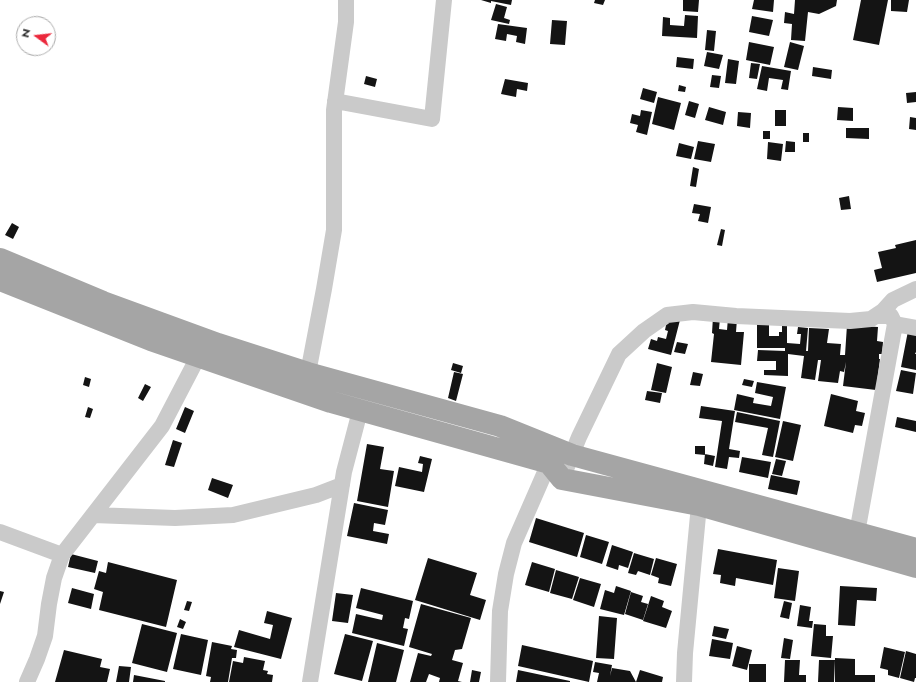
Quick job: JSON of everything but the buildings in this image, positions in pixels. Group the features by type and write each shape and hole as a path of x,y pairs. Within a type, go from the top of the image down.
{"main road":[{"path":"0,259 103,302 218,344 308,373 500,426 572,455 916,549"},
{"path":"0,280 198,357 331,402 556,471 699,505 916,567"}],"street":[{"path":"308,373 334,230 334,110 346,22 346,0"},
{"path":"335,101 432,118 444,0"},
{"path":"498,682 500,611 506,574 514,543 556,471 572,455 619,354 644,331 667,315 693,312 736,316 850,321 871,319 883,312 893,300 916,289"},
{"path":"857,533 894,324 891,316 877,316"},
{"path":"894,324 916,328"},
{"path":"27,682 45,636 48,604 54,578 62,555 162,426 198,357"},
{"path":"310,682 344,472 360,411"},
{"path":"93,515 175,518 233,515 316,495 342,485"},
{"path":"684,682 685,653 699,505"},
{"path":"0,532 62,555"}]}
